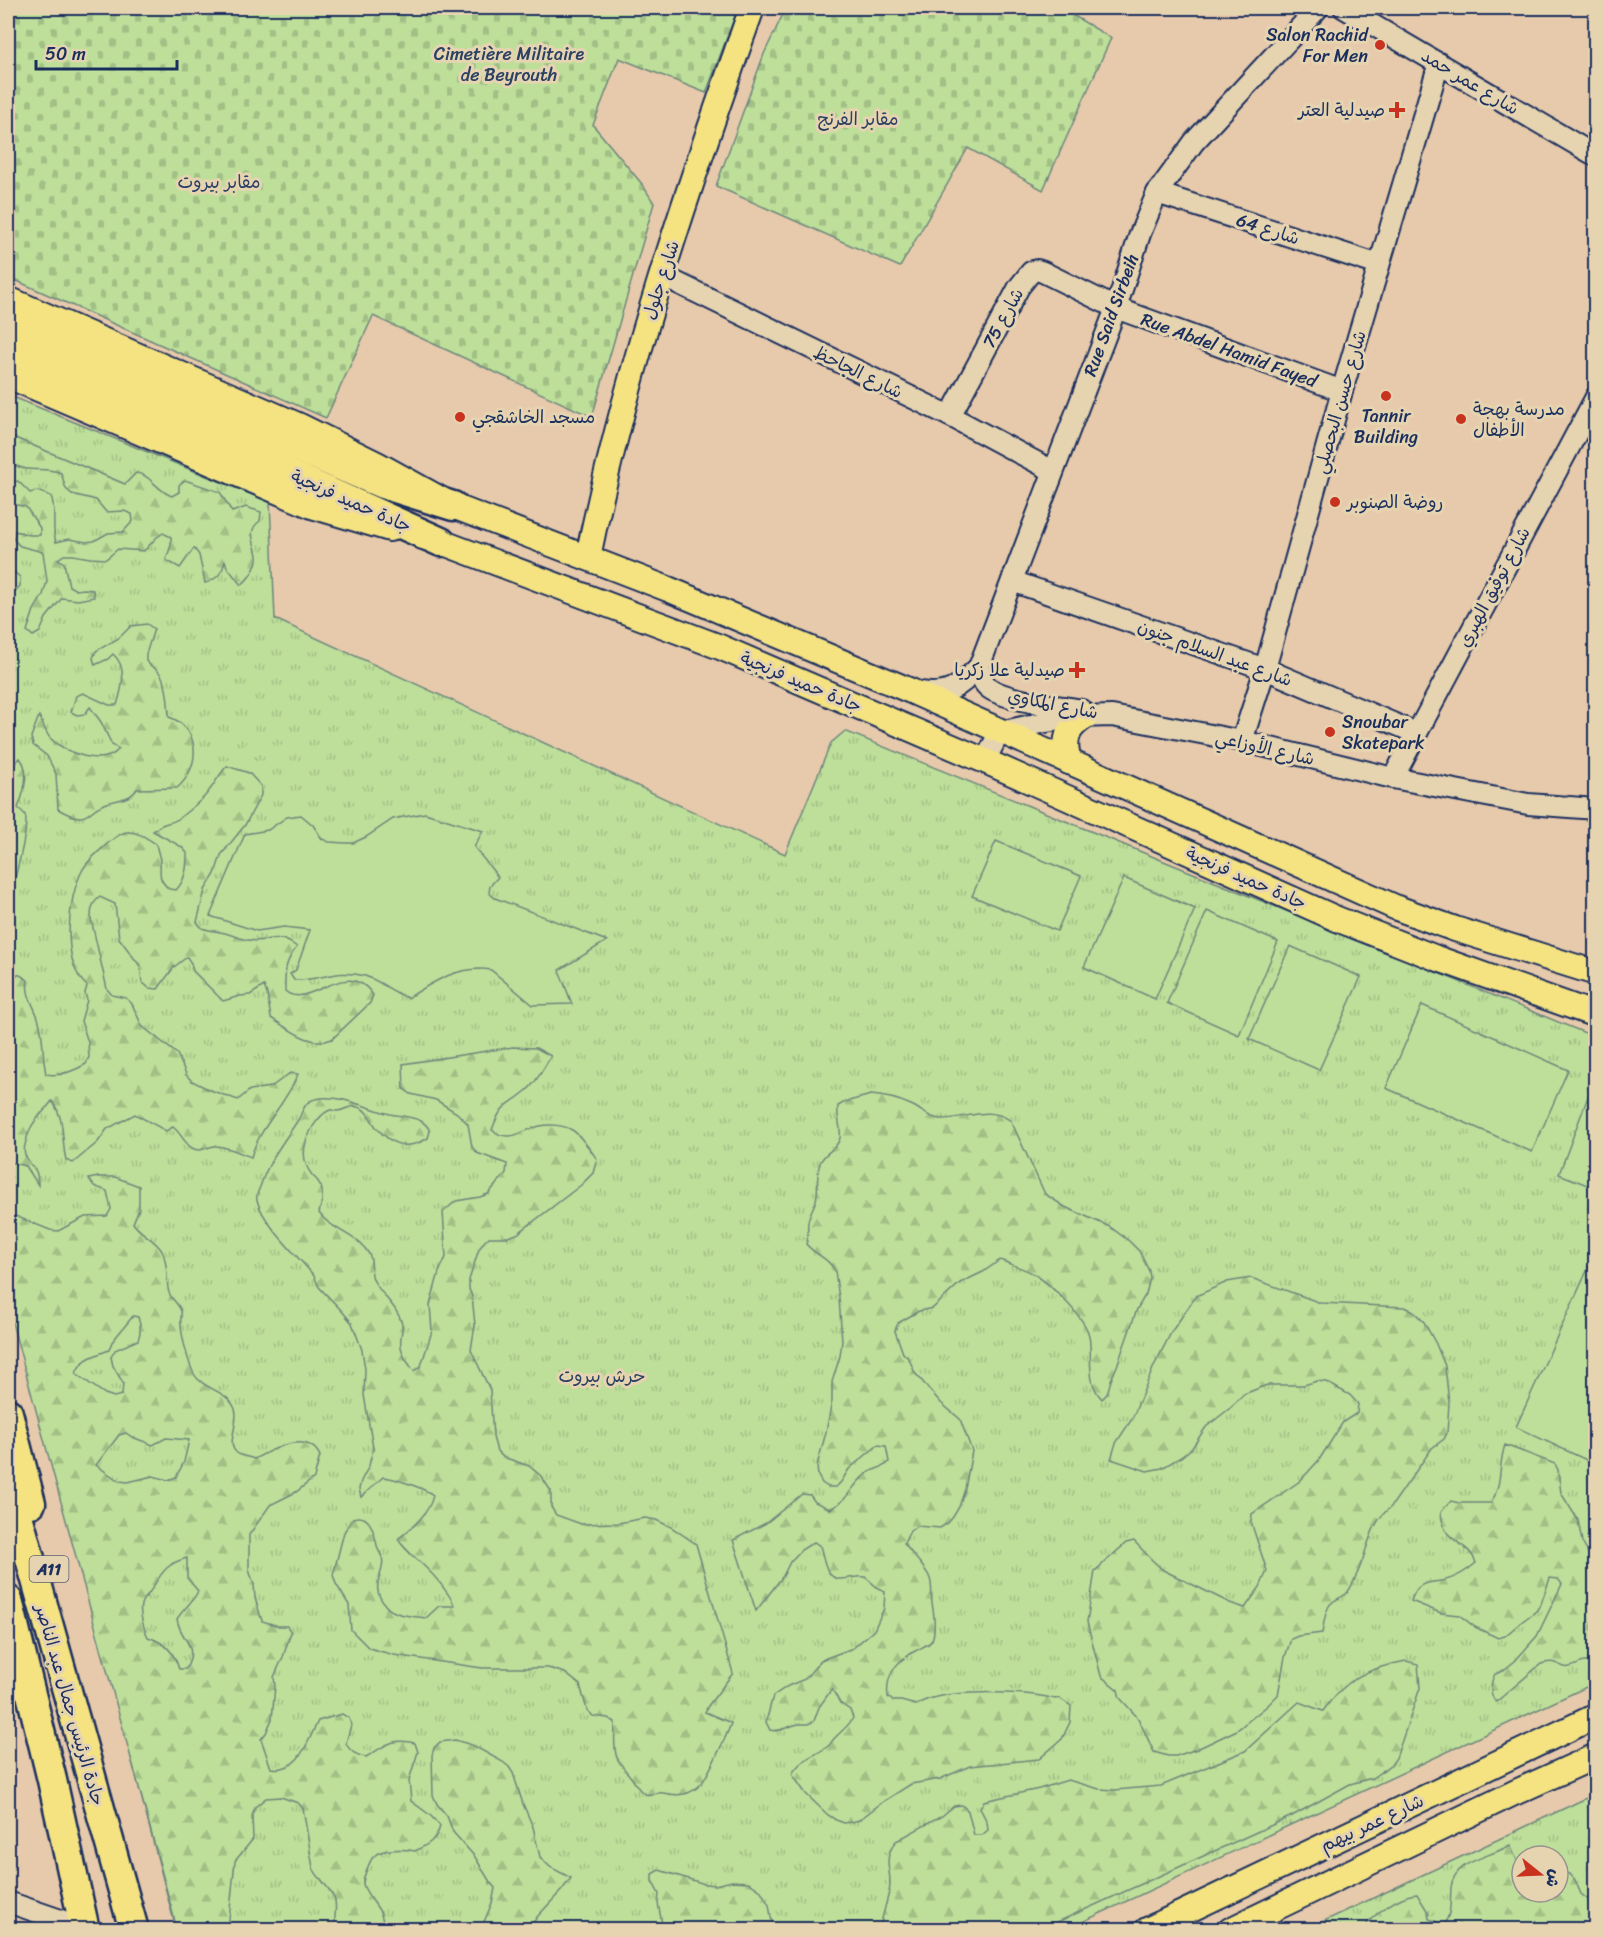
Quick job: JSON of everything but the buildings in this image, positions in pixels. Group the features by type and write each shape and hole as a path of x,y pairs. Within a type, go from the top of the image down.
{"highway":[{"name":"جادة حميد فرنجية","path":"8,323 382,484 453,506"},
{"name":"جادة حميد فرنجية","path":"8,348 441,542"},
{"name":"A11","path":"8,1413 66,1632 76,1728"},
{"name":"جادة الرئيس جمال عبد الناصر","path":"8,1480 134,1929"},
{"name":"جادة الرئيس جمال عبد الناصر","path":"8,1600 85,1929"},
{"path":"8,1652 14,1686 38,1727"}],"main road":[{"name":"شارع جلول","path":"588,558 615,438 662,275 752,8"},
{"path":"8,299 300,426 377,464 453,506"},
{"path":"8,376 312,506 344,517 441,542"},
{"name":"جادة حميد فرنجية","path":"453,506 711,607 911,691 1397,908 1455,929 1596,973"},
{"name":"جادة حميد فرنجية","path":"441,542 720,647 985,761 1337,919 1436,958 1596,1015"},
{"path":"1069,762 1066,738 1072,726 1086,716"},
{"name":"شارع عمر بيهم","path":"1147,1929 1596,1716"},
{"name":"شارع عمر بيهم","path":"1230,1929 1514,1792 1596,1756"}],"street":[{"name":"Rue Said Sirbeih","path":"979,667 1116,308 1140,234 1157,193 1194,142 1318,8"},
{"name":"شارع عمر حمد","path":"1344,8 1596,156"},
{"name":"شارع حسن البحصلي","path":"1242,741 1265,669 1342,392 1439,63"},
{"name":"شارع 64","path":"1157,193 1379,265"},
{"name":"شارع 75","path":"950,416 1018,287 1031,272 1037,270 1052,275 1116,308"},
{"name":"شارع الجاحظ","path":"662,275 950,416 1053,471"},
{"name":"Rue Abdel Hamid Fayed","path":"1116,308 1342,392"},
{"name":"شارع توفيق الهبري","path":"1393,778 1596,397"},
{"name":"شارع عبد السلام جنون","path":"1012,581 1265,669 1416,733"},
{"path":"911,691 945,692 962,685 979,667"},
{"name":"شارع المكاوي","path":"979,667 984,684 996,692 1112,716"},
{"name":"شارع الأوزاعي","path":"1004,731 1086,716 1112,716 1242,741 1393,778 1528,804 1596,809"},
{"path":"985,761 998,735 1004,731"},
{"path":"8,1902 49,1924 85,1929"}],"green space":[{"name":"مقابر بيروت","path":"8,8 738,8 706,93 619,58 593,125 642,184 654,203 592,417 373,316 326,418 8,277"},
{"name":"مقابر الفرنج","path":"786,8 1061,8 1111,38 1043,190 968,148 900,267 716,186 764,54"},
{"name":"حرش بيروت","path":"8,395 270,502 275,619 785,854 831,743 845,731 1595,1037 1595,1683 1067,1929 176,1929 8,1286"},
{"path":"8,435 125,484 136,473 141,474 172,496 179,492 179,485 185,480 220,492 232,512 246,507 261,512 260,521 252,533 257,556 252,572 241,585 227,567 225,560 219,575 205,583 199,555 194,548 180,568 166,560 171,537 163,533 144,551 118,549 106,559 64,555 58,559 64,563 69,586 76,590 93,590 94,597 78,600 62,598 46,618 40,632 33,636 27,631 47,581 43,552 20,546 14,540 15,531 40,535 40,528 26,507 8,503 8,483 18,481 30,493 37,491 51,496 56,542 69,539 94,541 108,533 123,532 133,521 132,514 124,511 106,512 96,500 72,494 66,489 61,473 23,468 8,462"},
{"path":"8,567 20,577 20,586 8,599"},
{"path":"147,624 154,629 146,661 161,674 167,693 169,717 180,722 192,739 194,749 190,770 185,780 177,788 137,789 129,796 103,804 84,816 70,815 58,809 56,774 47,756 33,745 31,737 39,716 50,738 65,749 94,758 112,755 119,749 112,745 101,722 90,707 85,714 77,715 71,712 76,696 83,693 109,705 117,705 122,678 118,659 113,654 95,665 93,658 96,651 119,638 131,626"},
{"path":"20,758 26,776 18,808 25,815 26,821 20,857 8,901 8,771"},
{"path":"227,766 249,773 261,786 261,795 245,825 221,855 215,874 205,890 197,922 202,928 208,930 255,941 283,939 297,947 287,963 285,973 285,991 293,995 302,995 342,981 352,980 363,985 372,993 370,1003 332,1039 316,1041 300,1036 271,1018 264,986 250,995 223,1001 193,971 187,957 174,967 158,989 149,988 142,982 140,966 119,938 115,904 100,897 92,906 91,919 107,989 112,995 126,998 132,1004 142,1026 177,1054 187,1076 192,1081 238,1100 250,1090 271,1087 290,1073 298,1074 260,1135 251,1157 218,1146 195,1149 189,1146 173,1127 166,1131 135,1114 107,1129 98,1142 73,1163 66,1160 61,1123 52,1101 33,1124 24,1148 27,1159 37,1173 38,1185 26,1166 8,1163 8,1115 12,1101 8,1097 8,974 20,975 28,980 29,996 41,1027 46,1074 67,1073 86,1064 89,1057 88,1042 81,1021 87,1000 85,993 87,986 79,976 73,962 69,931 73,898 82,871 93,857 114,839 130,832 142,835 156,844 161,879 169,889 176,890 184,877 187,853 182,847 153,831 161,825 178,819 201,800"},
{"path":"425,813 483,831 474,847 498,877 490,886 489,893 495,898 607,941 559,970 572,1004 533,1005 491,970 480,969 458,972 438,980 408,998 371,978 355,974 346,973 294,980 290,974 296,970 310,930 284,927 257,931 210,916 245,834 268,830 287,817 301,815 313,825 322,839 329,842 353,843 393,819"},
{"path":"996,841 1081,876 1057,931 972,896"},
{"path":"1124,878 1195,909 1155,999 1084,967"},
{"path":"1207,911 1278,942 1239,1035 1167,1003"},
{"path":"1290,946 1361,977 1319,1070 1249,1039"},
{"path":"1422,1005 1568,1070 1532,1152 1386,1088"},
{"path":"513,1047 536,1048 551,1056 534,1084 505,1106 492,1130 498,1134 510,1136 540,1126 565,1127 578,1135 597,1159 593,1173 581,1185 517,1234 508,1237 489,1237 479,1249 469,1280 475,1325 471,1350 490,1390 493,1437 497,1451 503,1457 529,1466 541,1476 551,1491 551,1507 556,1515 581,1524 618,1523 645,1518 656,1520 696,1544 733,1673 705,1712 731,1723 704,1780 693,1791 684,1794 647,1794 640,1790 617,1758 615,1722 608,1718 593,1716 587,1710 580,1685 565,1673 548,1668 482,1668 394,1655 369,1648 351,1630 349,1605 333,1575 344,1532 353,1518 364,1518 371,1526 382,1557 378,1592 386,1606 404,1615 426,1618 439,1606 455,1606 436,1578 398,1539 424,1514 433,1495 423,1489 383,1477 361,1497 359,1489 369,1466 373,1448 364,1395 365,1369 362,1350 352,1323 319,1287 314,1276 266,1219 257,1200 258,1192 272,1160 310,1101 319,1098 339,1099 390,1114 414,1118 427,1126 430,1131 428,1138 413,1144 400,1144 388,1139 361,1108 352,1106 340,1111 331,1110 325,1112 312,1128 304,1152 308,1169 321,1188 322,1199 319,1213 324,1219 358,1242 369,1254 374,1281 400,1318 402,1352 414,1371 421,1366 432,1331 430,1305 439,1272 446,1257 443,1212 456,1201 488,1194 506,1173 507,1164 477,1153 472,1147 468,1124 457,1113 436,1100 411,1094 404,1089 403,1064"},
{"path":"1595,1078 1595,1188 1559,1174"},
{"path":"871,1095 901,1101 940,1119 985,1113 1003,1116 1011,1121 1045,1194 1065,1207 1110,1227 1129,1241 1139,1251 1150,1278 1146,1294 1137,1309 1107,1394 1102,1399 1093,1385 1089,1336 1081,1320 1058,1293 1041,1279 1026,1270 1000,1260 983,1272 960,1283 933,1308 919,1311 898,1323 895,1331 903,1353 909,1359 915,1373 941,1403 960,1419 972,1451 965,1489 953,1517 940,1528 917,1526 910,1531 904,1543 929,1576 934,1632 929,1643 898,1663 888,1681 888,1697 893,1701 916,1705 928,1699 963,1693 1025,1694 1059,1698 1071,1706 1070,1722 1062,1739 1039,1759 970,1766 940,1779 911,1784 859,1820 844,1823 828,1815 806,1794 792,1774 803,1761 829,1745 846,1727 853,1718 850,1710 840,1703 832,1689 812,1722 774,1731 770,1730 766,1722 773,1696 805,1679 821,1660 853,1648 874,1630 884,1608 885,1591 865,1577 841,1579 832,1576 826,1567 820,1546 814,1542 801,1550 790,1562 783,1576 756,1611 733,1540 766,1523 802,1494 810,1495 815,1502 830,1509 842,1501 863,1477 889,1462 886,1446 878,1445 849,1469 836,1487 828,1487 818,1476 817,1466 826,1432 832,1401 832,1382 842,1341 835,1271 806,1244 808,1222 816,1200 820,1163 840,1138 838,1106"},
{"path":"115,1177 139,1186 139,1209 133,1223 162,1251 166,1265 168,1291 181,1311 184,1343 194,1374 203,1384 227,1398 235,1409 236,1421 232,1444 238,1454 254,1459 279,1447 298,1443 314,1448 320,1456 314,1478 296,1492 270,1505 249,1535 249,1570 262,1621 287,1626 291,1632 274,1677 272,1719 261,1739 271,1768 289,1766 296,1761 318,1721 342,1714 349,1718 351,1725 346,1743 351,1751 359,1755 366,1757 394,1742 415,1743 418,1752 409,1780 411,1801 430,1815 440,1826 434,1838 415,1851 388,1850 378,1853 371,1861 363,1885 380,1912 383,1929 336,1929 335,1901 313,1868 303,1808 298,1803 281,1797 266,1798 255,1807 252,1816 253,1839 235,1861 228,1929 177,1929 8,1308 8,1213 58,1231 85,1217 107,1216 111,1209 107,1191 94,1186 89,1179","holes":["133,1316 138,1317 140,1323 138,1340 115,1350 111,1357 113,1366 123,1383 122,1395 114,1397 105,1394 76,1374 85,1361 109,1350 112,1342","126,1433 153,1445 166,1438 189,1440 184,1462 176,1477 168,1480 153,1476 128,1482 119,1481 96,1465 119,1435","187,1558 187,1578 198,1591 177,1619 191,1653 186,1669 179,1669 168,1649 160,1642 148,1637 141,1613 142,1601 168,1567"]},
{"path":"1591,1262 1596,1264 1595,1464 1516,1427"},
{"path":"1251,1278 1321,1303 1404,1307 1412,1310 1424,1322 1445,1366 1449,1403 1447,1433 1444,1439 1432,1448 1373,1530 1360,1567 1347,1593 1329,1606 1322,1633 1291,1639 1278,1695 1237,1730 1197,1749 1176,1756 1168,1756 1154,1752 1138,1718 1120,1698 1118,1690 1101,1676 1087,1622 1095,1571 1126,1543 1134,1541 1163,1570 1245,1608 1260,1587 1267,1571 1251,1522 1252,1514 1300,1481 1319,1460 1343,1422 1357,1413 1358,1404 1350,1395 1326,1382 1317,1381 1304,1385 1267,1385 1244,1394 1206,1427 1192,1448 1162,1468 1147,1471 1111,1459 1116,1443 1132,1419 1154,1366 1172,1331 1196,1296 1227,1282"},
{"path":"1505,1445 1555,1464 1561,1493 1578,1520 1582,1542 1589,1555 1595,1554 1596,1663 1583,1662 1566,1667 1552,1662 1541,1664 1496,1702 1491,1688 1495,1674 1515,1661 1537,1636 1562,1584 1558,1579 1550,1578 1541,1604 1536,1611 1505,1636 1498,1638 1475,1627 1459,1615 1441,1613 1411,1601 1420,1586 1454,1577 1476,1563 1472,1555 1446,1531 1441,1512 1451,1501 1491,1503 1499,1481"},
{"path":"1406,1661 1418,1664 1420,1688 1396,1758 1391,1765 1372,1778 1350,1784 1292,1816 1042,1929 880,1929 890,1885 888,1861 891,1848 896,1841 942,1816 954,1806 962,1805 968,1811 974,1835 982,1835 988,1830 980,1808 984,1801 1068,1780 1099,1789 1161,1786 1245,1751 1299,1702 1323,1711 1340,1691 1358,1677 1380,1667"},
{"path":"455,1740 472,1745 509,1767 533,1827 540,1857 550,1867 571,1878 529,1929 481,1929 492,1903 495,1888 475,1857 453,1832 447,1816 433,1795 432,1755 434,1748 440,1742"},
{"path":"1595,1794 1595,1929 1305,1930"},
{"path":"1510,1845 1510,1904 1570,1904 1570,1874 1581,1894 1595,1905 1595,1929 1363,1929 1387,1907 1402,1898 1417,1894 1428,1912 1429,1919 1444,1924 1449,1911 1451,1887 1459,1870 1475,1860"},
{"path":"659,1870 705,1884 748,1882 761,1891 769,1905 773,1929 663,1929 658,1903 659,1894 652,1881 652,1874"}],"place":[{"name":"Salon Rachid For Men","path":"1380,45"},
{"name":"صيدلية العتر","path":"1397,110"},
{"name":"Tannir Building","path":"1386,396"},
{"name":"مسجد الخاشقجي","path":"460,417"},
{"name":"مدرسة بهجة الأطفال","path":"1461,419"},
{"name":"روضة الصنوبر","path":"1335,502"},
{"name":"صيدلية علا زكريا","path":"1077,670"},
{"name":"Snoubar Skatepark","path":"1330,732"}],"park label":[{"name":"Cimetière Militaire de Beyrouth","path":"509,64"}]}
